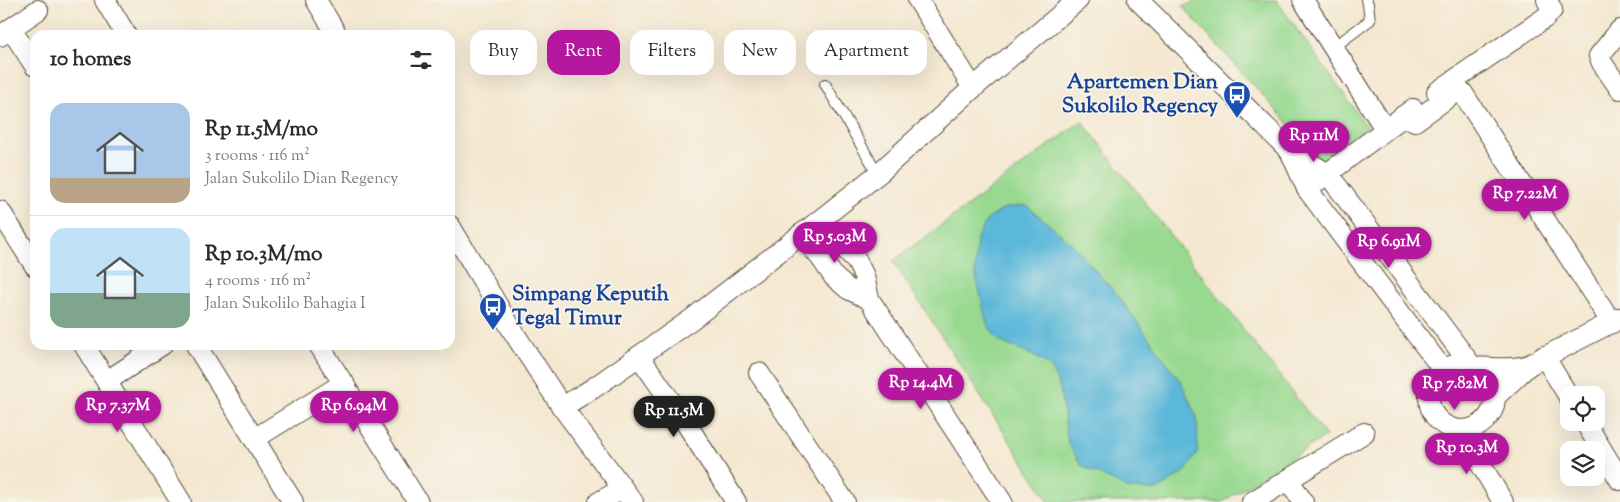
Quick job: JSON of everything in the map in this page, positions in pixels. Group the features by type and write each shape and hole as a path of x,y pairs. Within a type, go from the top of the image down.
{"street":[{"path":"105,0 123,30"},
{"path":"316,0 334,30"},
{"path":"918,0 973,88"},
{"path":"1138,0 1290,151 1328,174 1461,367"},
{"path":"1303,0 1385,129"},
{"path":"1307,189 1403,116 1546,17 1552,10 1548,0"},
{"path":"562,407 592,389 692,319 878,174 1066,4"},
{"path":"30,60 5,32 38,10"},
{"path":"1620,30 1599,56 1620,89"},
{"path":"1403,116 1415,121 1457,91 1462,92 1616,321 1537,361 1494,391"},
{"path":"1290,151 1307,189 1461,367 1484,372 1494,391 1492,410 1485,421 1474,428 1461,431 1448,427 1436,419 1430,407 1429,393 1433,380 1461,367 1501,368 1537,361"},
{"path":"0,211 30,258"},
{"path":"820,220 856,260 864,276 869,299 1002,502"},
{"path":"455,234 514,333 562,407 628,495 599,502"},
{"path":"801,234 834,277 848,289 869,299"},
{"path":"87,350 181,502"},
{"path":"107,382 155,350"},
{"path":"199,350 293,502"},
{"path":"322,350 418,502"},
{"path":"639,356 684,420 736,502"},
{"path":"1537,361 1560,386"},
{"path":"760,374 845,502"},
{"path":"254,439 344,383"},
{"path":"1461,431 1503,502"},
{"path":"1590,431 1620,480"},
{"path":"1252,502 1364,433"},
{"path":"1289,480 1303,502"}],"lane":[{"path":"1333,48 1370,20 1366,0"},
{"path":"825,84 878,174"}],"green space":[{"path":"1202,0 1276,0 1368,128 1322,161 1182,6"},
{"path":"1082,121 1326,436 1222,502 1049,502 893,261"}],"water":[{"path":"1026,205 1071,243 1119,297 1181,382 1197,417 1198,451 1186,471 1157,490 1129,489 1081,465 1068,443 1060,388 1050,366 1032,355 999,341 987,324 975,271 977,238 987,220 1005,208"}],"place":[{"name":"Apartemen Dian Sukolilo Regency","path":"1237,119"},
{"name":"Simpang Keputih Tegal Timur","path":"493,331"}]}
